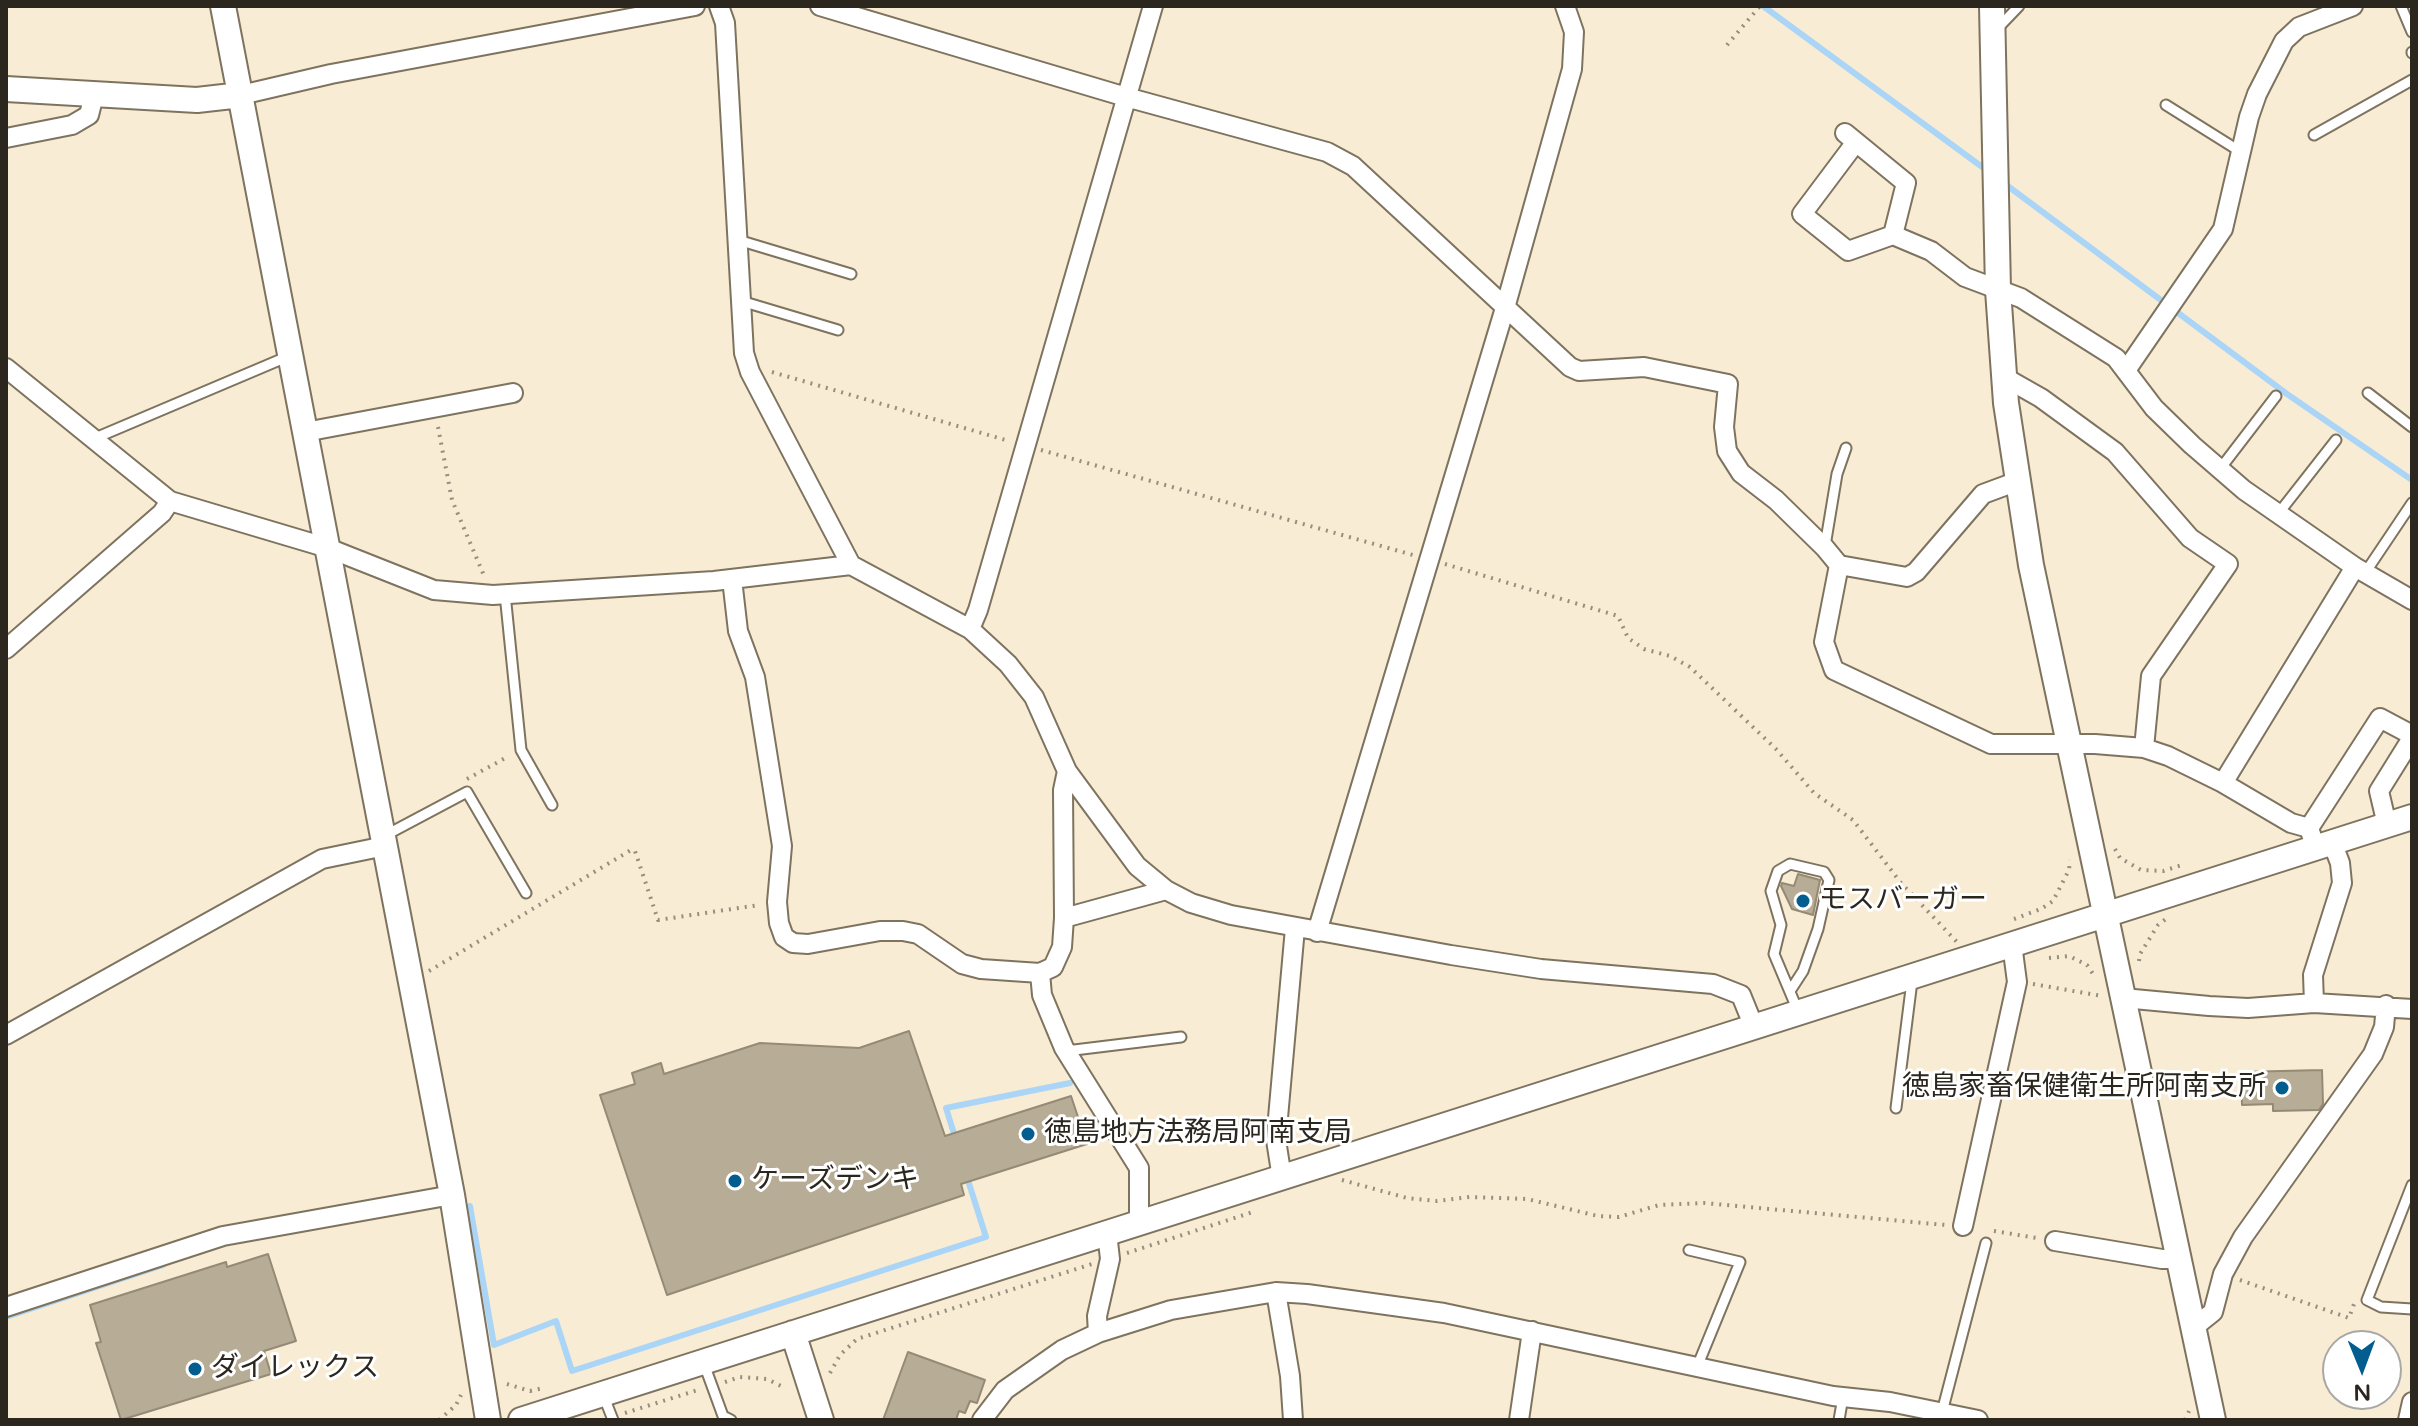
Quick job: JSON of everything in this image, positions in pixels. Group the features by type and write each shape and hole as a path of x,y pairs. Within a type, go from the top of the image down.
{"street":[{"path":"223,6 452,1195 488,1420"},
{"path":"6,89 197,100 241,95 331,74 695,6"},
{"path":"719,6 725,23 744,353 750,372 851,565 970,629 1008,664 1034,697 1067,771 1137,866 1166,890 1191,903 1231,915 1541,969 1713,984 1741,995 1754,1027"},
{"path":"820,6 1126,97 1327,152 1353,166 1570,367 1579,371 1644,367 1728,384 1724,427 1727,451 1741,473 1776,500 1839,565 1907,577 1916,572 1983,494 2018,481"},
{"path":"970,629 1153,6"},
{"path":"1317,932 1505,308 1572,69 1574,32 1565,6"},
{"path":"1992,6 1998,290 2004,377 2031,565 2213,1420"},
{"path":"2127,369 2223,229 2257,94 2284,41 2311,18 2353,6"},
{"path":"6,138 72,125 89,115 94,95"},
{"path":"1893,235 1906,183 1850,137 1802,214 1848,251 1893,235 1931,251 1965,277 2021,298 2116,358 2154,408 2220,469 2278,514 2360,570 2412,600"},
{"path":"6,368 170,501 328,548 434,590 499,594 732,579 851,565"},
{"path":"2004,377 2041,398 2115,452 2190,538 2228,564 2151,676 2144,748"},
{"path":"305,432 513,393"},
{"path":"6,649 162,513 170,501"},
{"path":"1839,565 1824,642 1834,670 1991,744 2144,748 2168,756 2223,783 2319,839 2340,863 2342,883 2313,975 2314,1003"},
{"path":"2223,783 2360,570"},
{"path":"732,579 738,631 755,677 782,846 777,902 779,923 784,937 793,943 808,944 880,931 903,931 918,934 962,964 981,969 1040,973 1053,967 1062,947 1063,790 1067,771"},
{"path":"2319,839 2380,718 2412,736 2379,791 2387,825"},
{"path":"521,1420 572,1412 603,1394 1282,1178 1326,1176 1754,1027 1795,1001 1912,976 2015,964 2103,914 2319,839 2412,817"},
{"path":"6,1035 322,859 384,841"},
{"path":"1064,918 1166,890"},
{"path":"1282,1178 1276,1140 1295,928"},
{"path":"1963,1226 2015,964"},
{"path":"1040,973 1042,995 1066,1051 1139,1168 1139,1223"},
{"path":"2123,998 2248,1008 2314,1003 2386,1005 2412,1009"},
{"path":"2193,1328 2213,1312 2223,1274 2243,1237 2373,1054 2384,1027 2386,1005"},
{"path":"6,1307 223,1236 452,1195"},
{"path":"1098,1333 1097,1316 1110,1259 1107,1233"},
{"path":"2055,1241 2162,1259 2179,1259"},
{"path":"982,1420 1005,1390 1062,1350 1098,1333 1171,1310 1276,1292 1444,1313 1843,1397 1890,1402 1978,1420"},
{"path":"1276,1292 1290,1376 1293,1420"},
{"path":"1519,1420 1532,1331"},
{"path":"793,1333 821,1420"},
{"path":"2408,1420 2412,1402"}],"lane":[{"path":"1993,33 2019,6"},
{"path":"2401,6 2412,32"},
{"path":"2314,135 2412,80"},
{"path":"2166,105 2241,152"},
{"path":"738,240 851,274"},
{"path":"741,301 838,330"},
{"path":"93,439 291,355"},
{"path":"2368,393 2412,427"},
{"path":"2220,469 2276,396"},
{"path":"2278,514 2336,440"},
{"path":"1825,548 1837,474 1846,448"},
{"path":"2360,570 2412,503"},
{"path":"499,594 521,750 552,805"},
{"path":"384,841 467,792 526,893"},
{"path":"1790,864 1824,872 1829,880 1818,929 1795,1001 1774,954 1781,925 1771,891 1778,871 1790,864"},
{"path":"1896,1108 1912,976"},
{"path":"1066,1051 1181,1037"},
{"path":"2412,1185 2367,1300 2381,1307 2412,1309"},
{"path":"1942,1412 1986,1243"},
{"path":"1689,1250 1740,1262 1697,1367"},
{"path":"703,1362 727,1418 712,1420"},
{"path":"603,1394 612,1419"},
{"path":"1839,1420 1843,1397"}],"path":[{"path":"1727,45 1760,6"},
{"path":"434,408 452,500 499,594"},
{"path":"2113,848 2120,858 2141,870 2163,871 2192,862"},
{"path":"408,978 423,975 631,850 635,851 658,920 777,902"},
{"path":"2013,919 2053,901 2069,870 2071,850"},
{"path":"1941,944 1956,940"},
{"path":"2015,964 2069,956 2087,965 2097,980"},
{"path":"2015,964 2102,996 2100,988"},
{"path":"1326,1176 1407,1198 1437,1201 1470,1197 1527,1199 1598,1216 1619,1217 1659,1205 1704,1203 1963,1226 2055,1241"},
{"path":"1326,1176 1344,1182 1359,1177"},
{"path":"830,1373 840,1355 857,1339 1259,1210"},
{"path":"2223,1274 2349,1318 2356,1297 2367,1300"},
{"path":"612,1419 740,1377 767,1379 783,1387"},
{"path":"507,1384 530,1391 553,1386"},
{"path":"439,1420 456,1405 466,1386"}],"building":[{"path":"1798,874 1820,880 1813,915 1792,909 1781,886 1782,883 1794,886"},
{"path":"909,1031 945,1136 1071,1096 1087,1144 961,1184 964,1195 667,1295 600,1095 635,1084 632,1073 661,1063 664,1074 760,1043 859,1048"},
{"name":"徳島家畜保健衛生所阿南支所","path":"2322,1070 2323,1104 2319,1110 2273,1111 2273,1104 2242,1105 2241,1072"},
{"path":"268,1254 296,1341 264,1351 271,1374 121,1420 96,1343 101,1342 90,1305 226,1262 227,1267"},
{"path":"908,1352 985,1380 977,1403 970,1401 965,1413 959,1411 956,1420 883,1420"}],"waterway":[{"path":"1763,6 1989,172"},
{"path":"2001,181 2287,394 2412,480"},
{"path":"956,1140 946,1108 1070,1083"},
{"path":"470,1206 494,1345 556,1321 572,1371 986,1237 966,1174"},
{"path":"6,1317 163,1265"}],"place":[{"name":"モスバーガー","path":"1803,901"},
{"name":"徳島家畜保健衛生所阿南支所","path":"2282,1088"},
{"name":"徳島地方法務局阿南支局","path":"1028,1134"},
{"name":"ケーズデンキ","path":"735,1181"},
{"name":"ダイレックス","path":"195,1369"}]}
